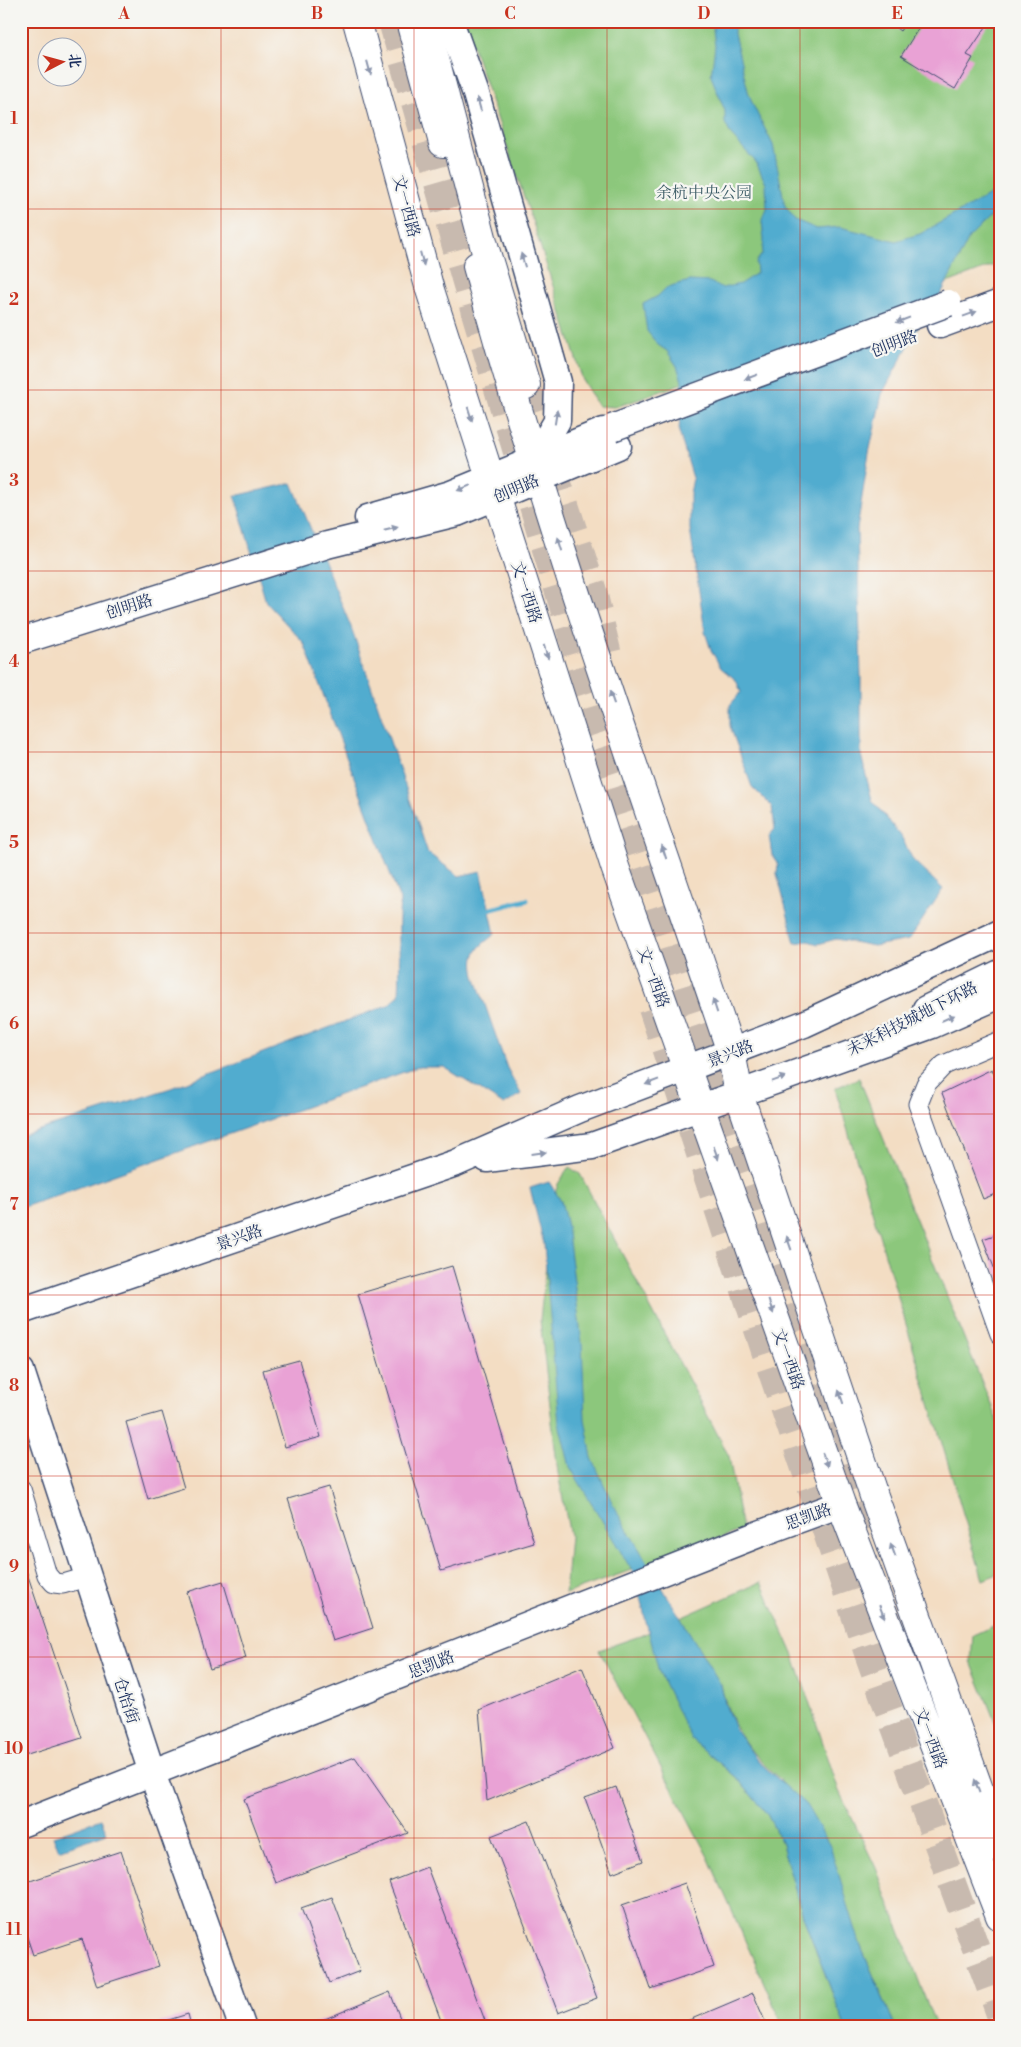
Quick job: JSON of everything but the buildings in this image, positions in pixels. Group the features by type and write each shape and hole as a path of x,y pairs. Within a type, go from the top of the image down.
{"main road":[{"name":"文一西路","path":"356,21 430,290 612,858 841,1504 1000,1916"},
{"name":"文一西路","path":"410,21 502,360 537,469 730,1052 739,1094 874,1496 1000,1848"},
{"path":"425,21 485,249 526,385"}],"street":[{"path":"450,21 476,94 558,382 557,422 537,469"},
{"name":"创明路","path":"21,625 330,537 451,494 493,487 612,435 944,314 1000,284"},
{"name":"创明路","path":"944,314 1000,303"},
{"name":"创明路","path":"21,641 237,565"},
{"name":"景兴路","path":"21,1311 456,1163 580,1109 804,1024 1000,933"},
{"name":"未来科技城地下环路","path":"804,1024 903,993 1000,951"},
{"name":"未来科技城地下环路","path":"824,1063 1000,973"},
{"name":"景兴路","path":"456,1163 592,1146 932,1025 1000,995"},
{"path":"1000,1041 944,1065 926,1084 918,1104 1000,1334"},
{"name":"仓怡街","path":"21,1371 152,1773 242,2026"},
{"path":"21,1489 47,1575 54,1583 62,1584 87,1577"},
{"name":"思凯路","path":"21,1824 660,1573 841,1504"}],"green space":[{"name":"余杭中央公园","path":"464,21 1000,21 1000,263 643,398 615,407 598,406 583,381 534,226"},
{"path":"859,1078 1000,1427 1000,1573 983,1580 835,1088"},
{"path":"569,1167 580,1174 729,1456 742,1530 565,1594 570,1536 558,1473 540,1320 553,1200 558,1184"},
{"path":"761,1582 794,1656 839,1791 876,1868 936,2026 895,2026 861,1947 780,1779 759,1759 735,1726 721,1685 691,1739 737,1778 767,1814 781,1841 804,1919 845,2026 783,2026 708,1857 599,1650 640,1636"},
{"path":"1000,1623 1000,1734 971,1662 973,1635"}],"water":[{"path":"712,21 734,21 734,34 748,91 773,145 785,206 795,220 817,229 840,227 896,241 920,234 1000,189 1000,212 988,219 969,238 942,292 920,324 882,394 869,453 857,529 861,755 872,800 901,836 913,860 943,889 909,940 874,946 836,939 818,944 808,941 795,943 777,874 778,864 772,855 769,836 775,829 772,807 752,787 730,726 730,705 741,692 736,680 721,668 711,650 705,632 690,529 690,494 693,478 679,432 682,381 677,366 667,351 658,345 647,331 643,304 658,296 666,288 690,281 710,282 722,288 740,284 757,273 756,262 762,254 764,240 762,221 767,210 766,184 756,162 731,135 725,123 725,111 711,76 715,46"},
{"path":"292,483 351,627 428,853 459,876 481,871 495,934 479,947 474,956 475,976 507,1068 521,1094 504,1105 444,1067 418,1067 21,1208 21,1136 171,1088 388,1005 399,995 400,900 304,643 266,602 235,496"},
{"path":"549,1182 561,1201 567,1226 582,1343 585,1419 592,1458 615,1509 721,1685 725,1704 735,1729 757,1760 806,1805 830,1846 861,1947 895,2026 845,2026 804,1919 781,1841 767,1814 737,1778 691,1739 659,1672 634,1574 570,1467 559,1423 544,1244 530,1188"},
{"path":"101,1819 107,1833 59,1850 53,1836"}],"waterway":[{"path":"484,911 527,900"}],"tunnel":[{"path":"392,21 466,282 600,729 695,1023 868,1541"},
{"path":"526,385 593,591 610,664"},
{"path":"652,1008 770,1366 869,1656 1000,2014"}]}
